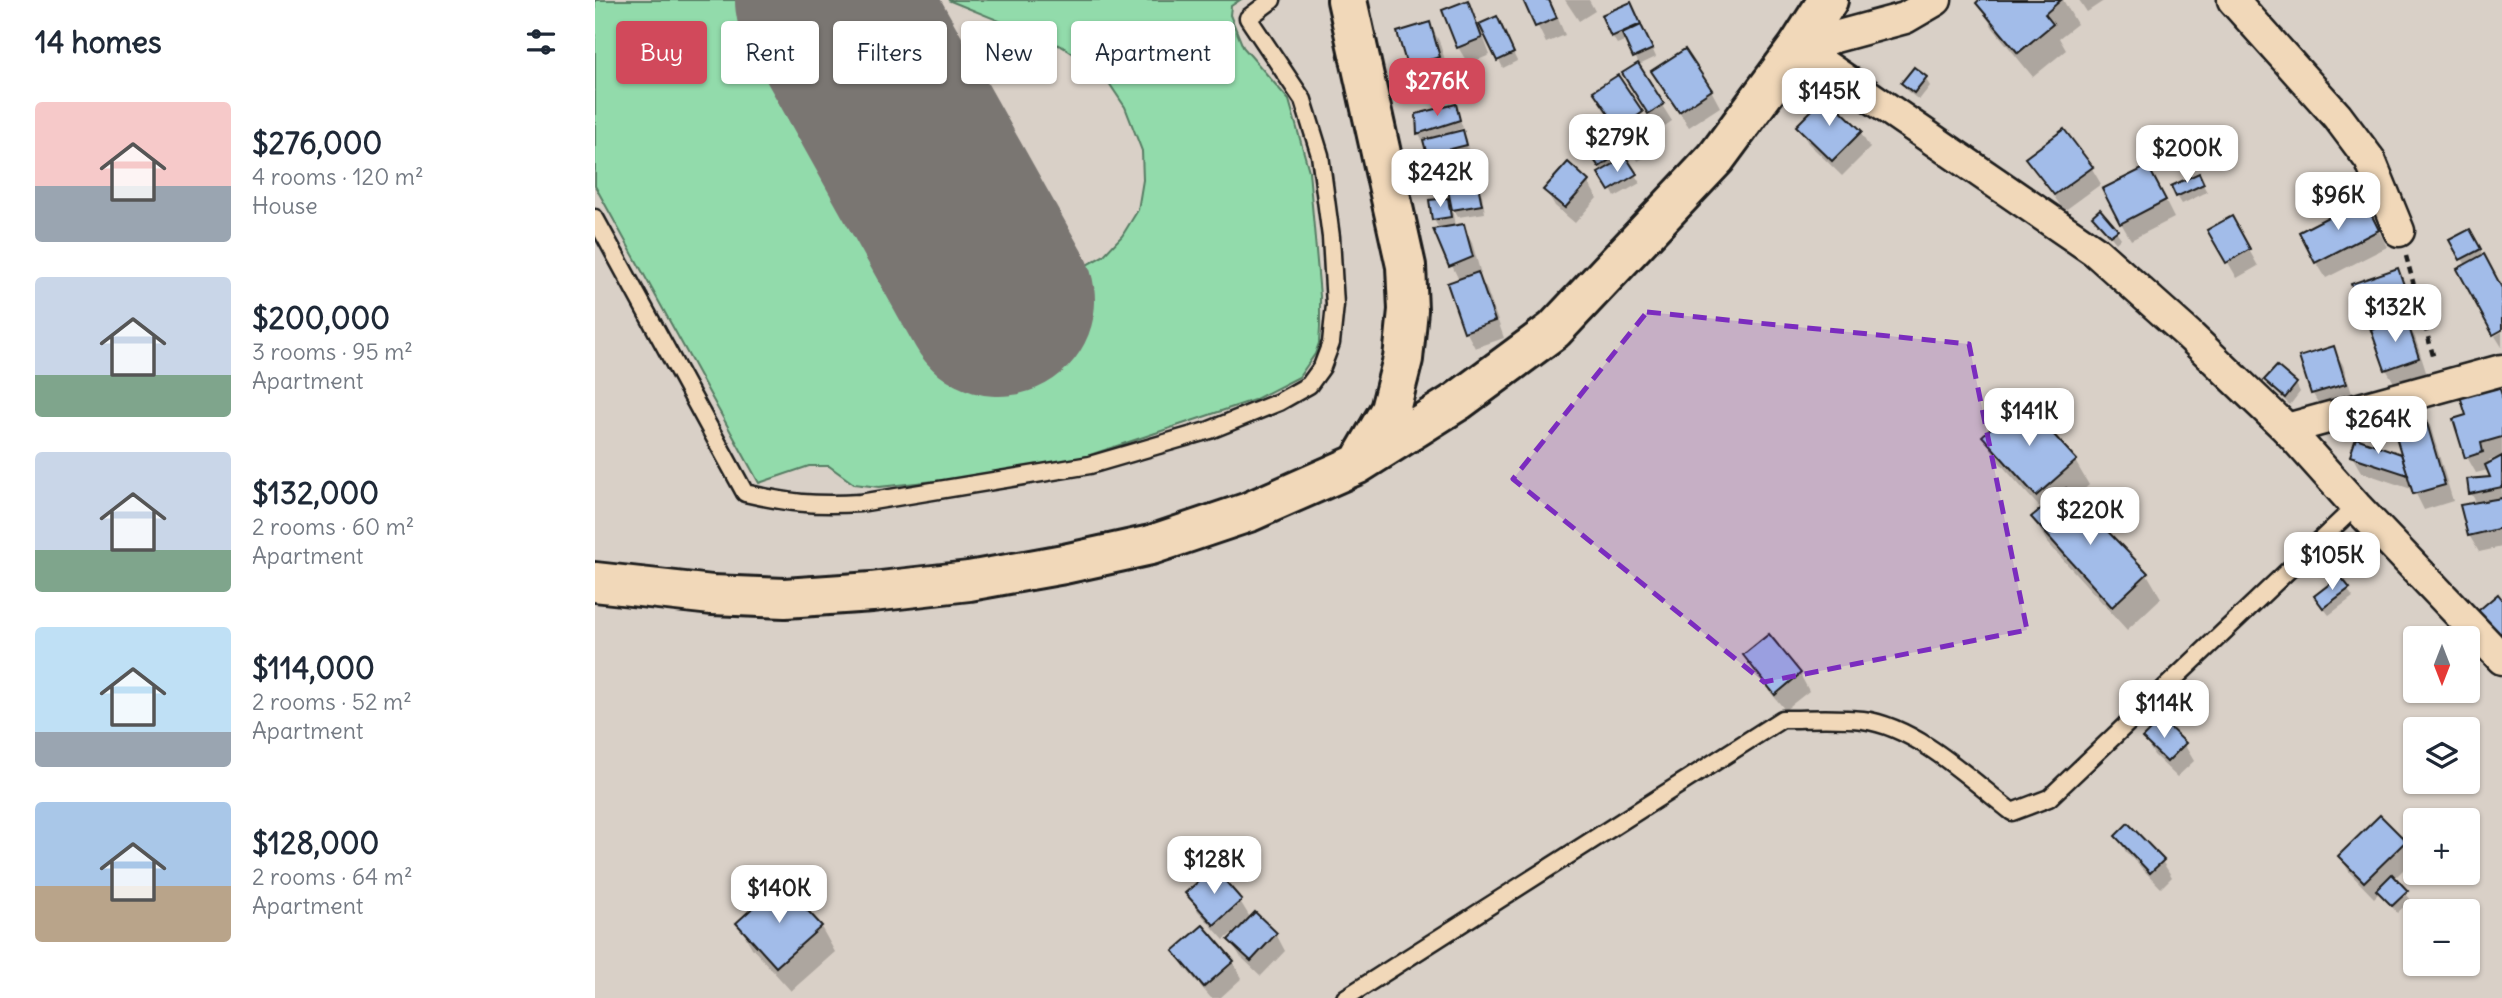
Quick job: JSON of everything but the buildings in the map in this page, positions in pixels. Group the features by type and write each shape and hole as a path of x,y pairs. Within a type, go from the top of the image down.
{"main road":[{"path":"1347,0 1406,266 1408,310 1403,359 1390,410 1358,464"},
{"path":"595,582 712,595 785,598 969,581 1151,545 1249,512 1358,464 1458,401 1554,330 1716,158 1798,47 1828,0"}],"street":[{"path":"1798,47 1905,18 1936,0"},
{"path":"2233,0 2337,116 2370,160 2399,231"},
{"path":"1798,47 2095,251 2189,335 2287,429 2356,506 2502,659"},
{"path":"2287,429 2502,370"}],"lane":[{"path":"595,218 745,493 789,503 860,503 1090,465 1210,430 1279,402 1308,385 1322,367 1331,344 1335,305 1331,237 1320,155 1303,100 1248,18 1272,0"},
{"path":"1345,998 1782,719 1864,720 1898,730 1945,759 2012,812 2049,797 2356,506"}],"path":[{"path":"2399,231 2442,386"}],"highlighted area":[{"path":"1647,312 1969,344 2027,630 1764,682 1513,479"}],"green space":[{"path":"595,0 777,0 789,21 721,21 721,84 819,84 819,74 965,332 1103,256 1122,236 1138,210 1143,180 1142,151 1125,107 1110,84 1235,84 1235,27 1243,47 1289,100 1309,171 1320,296 1319,343 1315,354 1299,377 1254,400 1075,460 972,477 879,487 854,484 829,466 809,466 759,483 595,186"},
{"path":"948,0 1240,0 1231,6 1232,21 1071,21 1071,52 1057,44 1057,21 1000,21"}],"runway":[{"path":"831,0 999,300"}]}
